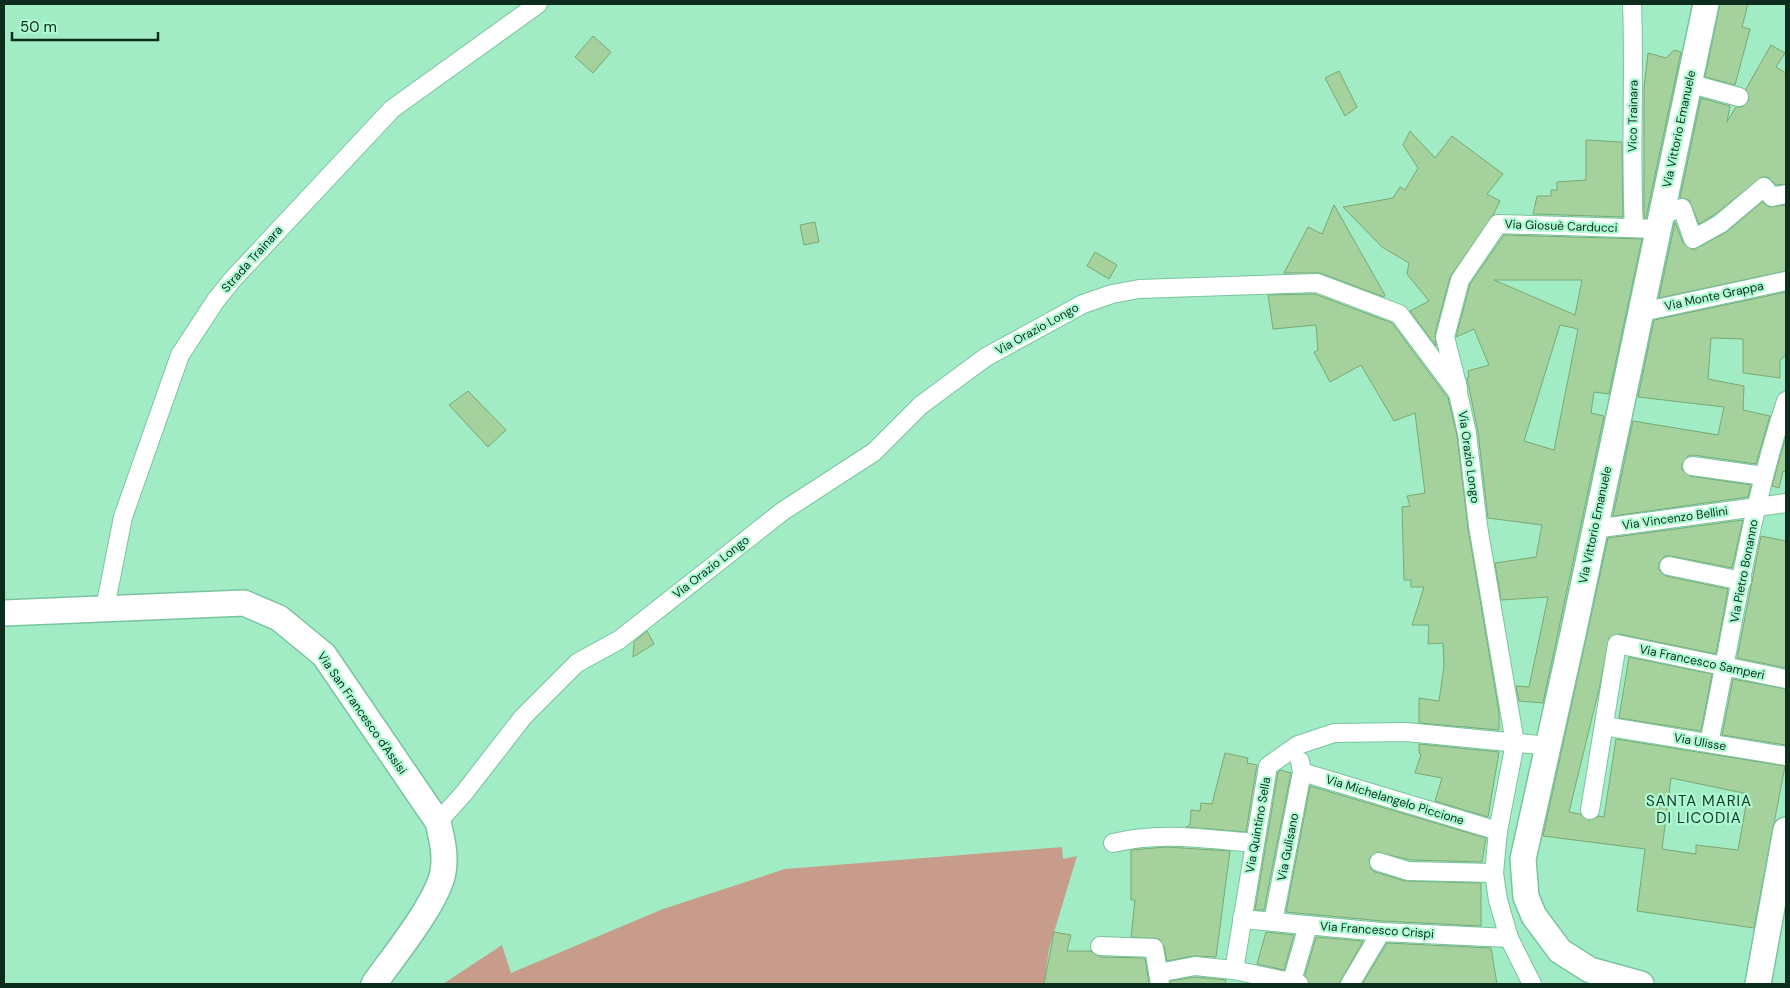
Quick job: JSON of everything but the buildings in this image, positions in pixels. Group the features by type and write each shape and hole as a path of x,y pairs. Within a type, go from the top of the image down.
{"street":[{"name":"Strada Trainara","path":"105,608 123,517 180,355 216,300 232,279 392,109 538,4"},
{"name":"Vico Trainara","path":"1632,4 1634,54 1631,180 1651,224"},
{"name":"Via Vittorio Emanuele","path":"1641,984 1582,966 1560,950 1534,916 1526,897 1523,859 1642,312 1651,224 1688,83 1706,4"},
{"path":"1688,83 1739,97"},
{"path":"1651,224 1682,208 1693,239 1720,224 1764,187 1772,197 1786,194"},
{"name":"Via Giosuè Carducci","path":"1458,393 1445,337 1460,280 1498,224 1651,224"},
{"name":"Via Monte Grappa","path":"1642,312 1786,282"},
{"name":"Via Orazio Longo","path":"438,822 464,793 523,717 577,663 619,640 783,511 874,452 921,405 986,357 1083,304 1112,294 1138,289 1316,283 1399,314 1458,393 1467,433 1478,526 1508,696 1506,743 1488,873 1509,938 1530,981"},
{"name":"Via Pietro Bonanno","path":"1709,743 1756,507 1786,401"},
{"path":"1692,466 1764,476"},
{"name":"Via Vincenzo Bellini","path":"1594,529 1786,503"},
{"path":"1669,566 1742,581"},
{"name":"Via San Francesco d'Assisi","path":"4,613 244,603 279,618 324,654 438,822 444,858 443,874 434,897 374,984"},
{"name":"Via Francesco Samperi","path":"1609,727 1617,644 1786,680"},
{"path":"1590,810 1609,727"},
{"name":"Via Ulisse","path":"1609,727 1786,756"},
{"name":"Via Quintino Sella","path":"1231,969 1243,916 1268,766 1298,745 1334,733 1406,732 1549,746"},
{"name":"Via Gulisano","path":"1271,922 1302,772 1298,745"},
{"name":"Via Michelangelo Piccione","path":"1302,772 1493,829"},
{"path":"1758,984 1786,830"},
{"path":"1112,843 1136,837 1165,835 1255,843"},
{"path":"1379,862 1408,871 1488,873"},
{"name":"Via Francesco Crispi","path":"1243,916 1271,922 1308,926 1382,932 1509,938"},
{"path":"1100,946 1154,948 1159,979 1195,966 1231,969 1294,984 1308,926"},
{"path":"1350,984 1382,932"}],"shaded area":[{"path":"1062,847 1063,859 1077,856 1049,949 1044,984 443,984 502,945 511,973 663,909 785,869"}],"district":[{"name":"SANTA MARIA DI LICODIA","path":"1699,810"}]}
